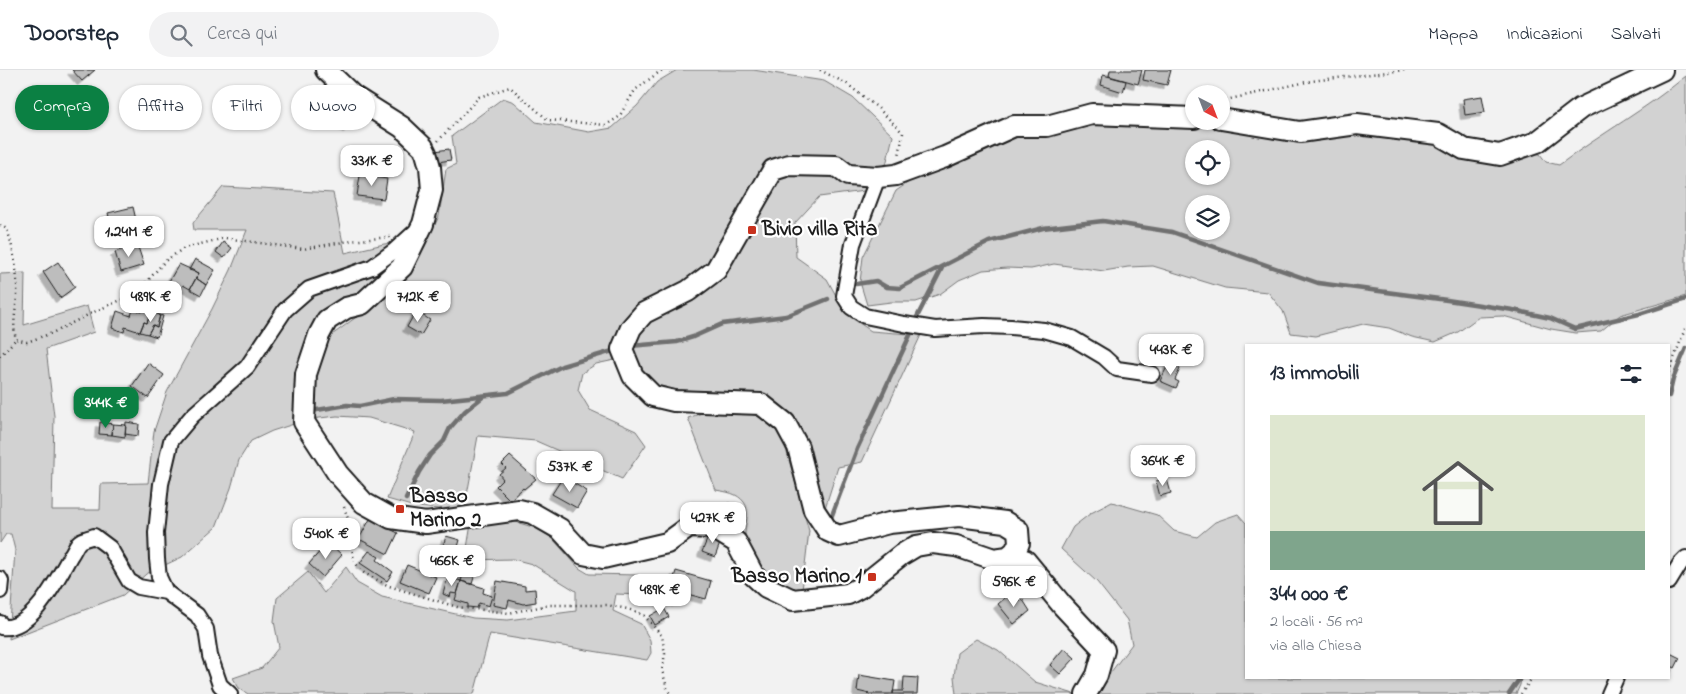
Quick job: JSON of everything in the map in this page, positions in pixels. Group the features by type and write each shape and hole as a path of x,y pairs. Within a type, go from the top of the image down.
{"street":[{"path":"326,70 353,96 402,127 422,146 430,167 432,190 423,224 402,267 362,304 346,308 327,320 318,335 306,374 304,422 338,474 364,503 391,518 426,523 519,510 532,513 560,529 584,554 603,558 667,543 689,527 713,528 736,542 754,576 766,587 793,600 848,594 861,587 901,555 916,546 933,543 956,546 994,559 1008,557 1025,560 1062,605 1104,650 1097,675 1086,694"},
{"path":"1230,120 1300,132 1357,124 1438,134 1464,149 1500,155 1537,142 1581,108 1662,70"},
{"path":"1008,557 1015,551 1019,543 1018,530 1005,522 959,516 889,523 839,536 828,530 814,510 798,447 785,423 761,404 674,401 653,396 633,376 622,349 631,328 644,313 688,291 716,270 773,170 789,165 836,166 848,176 887,176 945,157 1014,126 1048,126 1092,114 1185,118"},
{"path":"887,176 853,244 844,296 851,307 865,316 935,329 984,326 1044,330 1072,338 1104,357 1117,369 1152,374"},
{"path":"166,592 159,577 156,533 161,484 170,441 192,416 247,368 285,310 308,289 372,267 394,251 423,224"},
{"path":"0,623 1,627 8,628 16,625 37,608 46,597 80,541 94,536 110,548 129,581 139,587 166,592 197,615 206,629 210,656 220,685 230,694"},
{"path":"1670,580 1686,558"},
{"path":"0,579 0,591"},
{"path":"1609,694 1616,679"}],"path":[{"path":"426,153 479,97 510,87 548,120 606,125 619,117 635,90 662,70"},
{"path":"820,70 847,84 878,108 902,133 887,176"},
{"path":"1230,99 1311,81 1405,70"},
{"path":"0,225 7,229 14,252 17,294 13,328 16,339"},
{"path":"16,339 27,342 52,333 137,293 165,260 184,248 225,238 303,249 349,241 390,237"},
{"path":"1670,369 1686,326"},
{"path":"0,356 16,339"},
{"path":"342,502 348,519 354,562 364,573 389,586 457,607 509,613 549,605 607,605 628,609 644,615 662,636 665,654 662,670 671,694"},
{"path":"1521,694 1531,679"}],"shaded area":[{"path":"677,70 753,70 824,81 853,98 893,136 886,165 872,190 819,197 795,223 796,257 827,279 846,314 871,331 921,335 862,462 838,467 825,508 820,506 790,416 774,400 753,394 666,389 651,382 638,366 633,356 596,364 582,373 578,390 590,410 636,431 646,445 622,479 536,441 478,436 464,511 415,507 387,499 415,432 369,418 337,416 311,419 313,386 322,352 332,335 390,292 424,248 439,216 446,169 456,164 452,136 503,98 514,102 536,122 589,132 612,128 637,106 657,82"},
{"path":"1686,76 1686,296 1620,315 1601,331 1576,333 1551,329 1503,316 1479,317 1458,332 1435,342 1412,337 1389,328 1363,324 1316,336 1291,333 1283,311 1268,292 1225,288 1153,266 1128,267 1104,271 1054,264 1031,269 983,270 959,280 940,294 916,302 891,302 867,305 860,282 863,257 896,191 916,177 1016,137 1051,133 1099,122 1185,125 1185,130 1230,130 1230,127 1351,131 1435,141 1455,156 1489,162 1531,153 1540,154 1546,162 1559,165"},
{"path":"223,187 333,193 345,253 384,244 411,241 393,272 339,307 297,423 272,431 251,441 239,460 231,488 216,527 182,557 146,574 123,595 9,639 15,550 11,534 6,534 0,543 0,274 25,273 24,325 87,306 94,332 46,349 54,416 52,510 100,510 101,484 148,483 154,431 167,392 212,309 231,270 247,230 194,230 193,223"},
{"path":"713,409 746,412 762,418 775,426 784,442 809,531 802,590 783,587 768,579 746,541 747,510 744,502 728,492 716,490 688,418"},
{"path":"1112,502 1157,515 1174,531 1197,537 1215,522 1238,514 1245,522 1245,679 1521,679 1520,685 1516,694 1084,694 1102,684 1132,644 1127,620 1097,582 1061,549 1073,527 1091,513"},
{"path":"509,520 536,528 552,538 579,568 589,574 639,575 639,595 616,594 613,611 641,624 650,640 651,653 647,660 490,634 474,694 248,694 239,688 233,678 262,668 279,647 274,621 277,598 308,572 324,593 346,567 357,583 382,597 473,618 508,620 576,611 576,591 532,564 513,559 465,560 471,524"},
{"path":"976,639 998,650 1035,682 1074,694 956,694 954,677 957,653"}],"building":[{"path":"72,70 95,70 82,81"},
{"path":"1110,70 1142,70 1138,84 1109,76"},
{"path":"1145,70 1171,70 1167,85 1143,80"},
{"path":"1103,75 1126,81 1123,92 1101,85"},
{"path":"1482,96 1485,112 1465,115 1463,99"},
{"path":"449,149 451,160 437,162 435,151"},
{"path":"360,175 387,179 384,199 357,196"},
{"path":"133,207 137,224 125,227 127,233 119,235 117,230 113,233 108,213"},
{"path":"223,242 232,248 224,258 216,252"},
{"path":"137,244 144,265 121,272 115,252"},
{"path":"195,259 215,270 206,285 196,278 199,273 189,270"},
{"path":"58,262 75,287 60,298 43,272"},
{"path":"179,264 199,273 190,289 183,285 176,297 164,290"},
{"path":"196,278 206,285 201,295 190,289"},
{"path":"133,309 151,312 147,323 144,322 140,332 125,327 124,332 112,328 117,311 131,316"},
{"path":"416,311 430,320 421,335 407,327"},
{"path":"151,312 160,315 157,327 153,325 148,334 140,332 144,322 147,323"},
{"path":"160,315 163,316 157,337 148,334 153,325 157,327"},
{"path":"148,363 164,375 148,398 132,386"},
{"path":"1169,363 1180,369 1175,380 1179,382 1176,388 1160,381"},
{"path":"100,422 113,424 112,435 99,434"},
{"path":"126,422 139,424 138,436 125,434"},
{"path":"113,424 126,425 125,437 112,435"},
{"path":"510,456 536,479 510,500 496,486 503,479 499,474 506,468 502,464"},
{"path":"563,477 587,491 577,508 552,494"},
{"path":"1167,479 1171,493 1160,496 1156,481"},
{"path":"728,503 739,506 737,517 725,515"},
{"path":"370,519 398,533 388,554 359,539"},
{"path":"711,530 723,535 715,557 702,552"},
{"path":"446,536 460,540 455,557 441,553"},
{"path":"328,542 342,555 323,577 309,564"},
{"path":"369,551 379,557 377,560 393,572 387,581 360,563"},
{"path":"407,565 436,577 429,593 400,581"},
{"path":"464,571 475,574 472,584 461,581"},
{"path":"676,571 711,581 706,599 680,592 677,602 668,599"},
{"path":"448,577 461,581 457,594 451,593 450,597 443,594"},
{"path":"461,581 484,588 483,593 492,596 489,606 479,603 477,608 468,607 468,604 455,600"},
{"path":"497,581 525,586 525,590 535,589 536,602 523,604 509,600 507,608 493,605"},
{"path":"1012,592 1020,601 1023,600 1030,611 1014,624 998,604"},
{"path":"664,608 669,617 655,625 650,616"},
{"path":"1064,648 1075,658 1060,674 1050,665"},
{"path":"1670,653 1680,658 1675,668 1670,666"},
{"path":"859,675 895,681 893,694 870,694 857,691"},
{"path":"904,677 918,678 917,694 893,694 893,691 903,691"}],"waterway":[{"path":"856,284 876,281 886,287 900,288 989,242 1043,228 1103,221 1172,232 1318,283 1513,310 1550,318 1575,329 1639,314 1686,299"},
{"path":"916,319 942,268"},
{"path":"630,346 677,342 722,324 786,316 828,299"},
{"path":"829,523 857,449 911,333"},
{"path":"1670,392 1673,379 1686,348"},
{"path":"311,411 347,405 360,406 394,399 441,400 508,393 562,366 616,350"},
{"path":"406,499 419,472 430,455 444,441 450,428 465,411 484,396"},
{"path":"1509,694 1519,679"}],"place":[{"name":"Bivio villa Rita","path":"752,230"},
{"name":"Basso Marino 2","path":"400,509"},
{"name":"Basso Marino 1","path":"872,577"}]}
